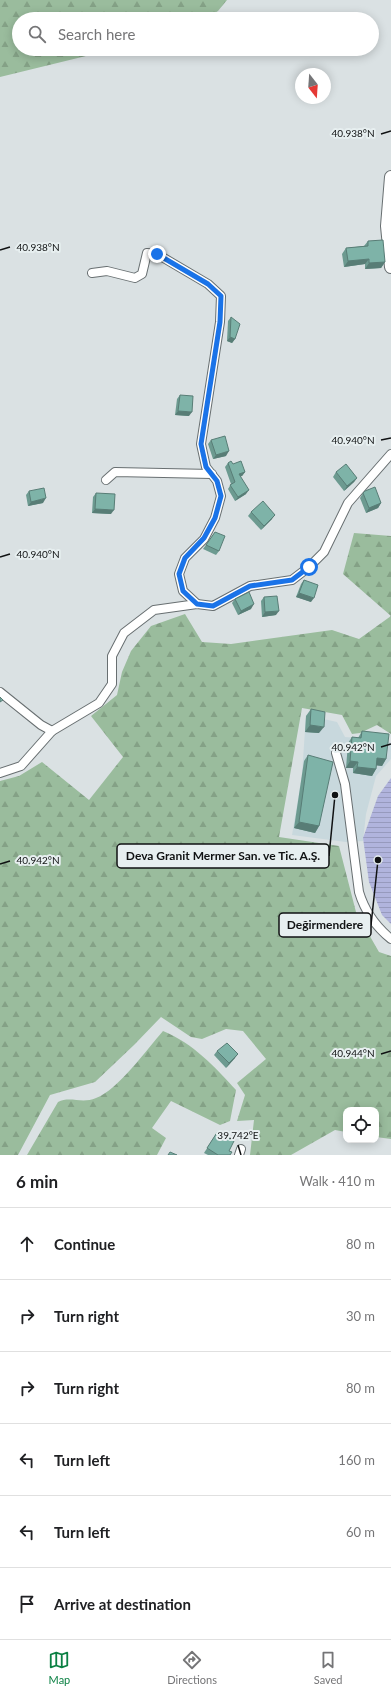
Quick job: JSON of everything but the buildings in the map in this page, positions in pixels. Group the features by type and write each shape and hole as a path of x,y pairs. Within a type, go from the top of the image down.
{"street":[{"path":"391,177 387,226 391,267"},
{"path":"92,273 107,271 135,278 142,274 147,253 157,254 208,284 221,296 220,322 201,444 206,467 217,481 221,496 215,518 204,538 185,558 179,574 183,591 197,604"},
{"path":"0,773 21,766 52,731 99,703 112,684 112,656 124,633 154,610 197,604 213,606 250,586 292,580 309,567 324,552 348,503 391,454"},
{"path":"106,480 115,472 212,474"},
{"path":"0,692 41,725 52,731"},
{"path":"336,753 345,784 359,892 363,906 371,919 382,932 391,939"}],"shaded area":[{"path":"306,715 337,722 345,737 357,738 367,733 379,734 391,743 391,759 376,776 366,814 363,841 346,842 292,835 302,775"}],"green space":[{"path":"0,0 227,0 216,12 12,12 12,56 86,56 0,77"},
{"path":"354,533 391,536 391,616 343,574"},
{"path":"185,614 202,642 231,644 332,630 359,639 391,616 391,734 377,725 360,733 352,734 342,715 302,708 279,837 339,846 356,912 379,952 391,956 391,1139 379,1137 379,1107 343,1107 343,1131 335,1130 291,1155 250,1155 254,1120 237,1121 245,1095 237,1083 266,1059 243,1031 226,1029 202,1039 191,1037 161,1017 95,1082 50,1095 18,1155 0,1155 0,781 19,776 42,762 89,800 123,757 91,716 117,695 122,672 131,651 151,626"},
{"path":"163,1031 184,1042 203,1056 236,1090 230,1121 220,1125 171,1101 152,1128 166,1138 157,1155 27,1155 58,1102 63,1100 91,1100 105,1094 123,1078"}],"water":[{"path":"391,778 391,924 382,915 369,882 363,838 378,796"}],"place":[{"name":"Deva Granit Mermer San. ve Tic. A.Ş.","path":"335,795"},
{"name":"Değirmendere","path":"378,860"}],"route":[{"path":"157,254 208,284 221,296 220,322 201,444 206,467 217,481 221,496 215,518 204,538 185,558 179,574 183,591 197,604 213,606 250,586 292,580 309,567"}]}
